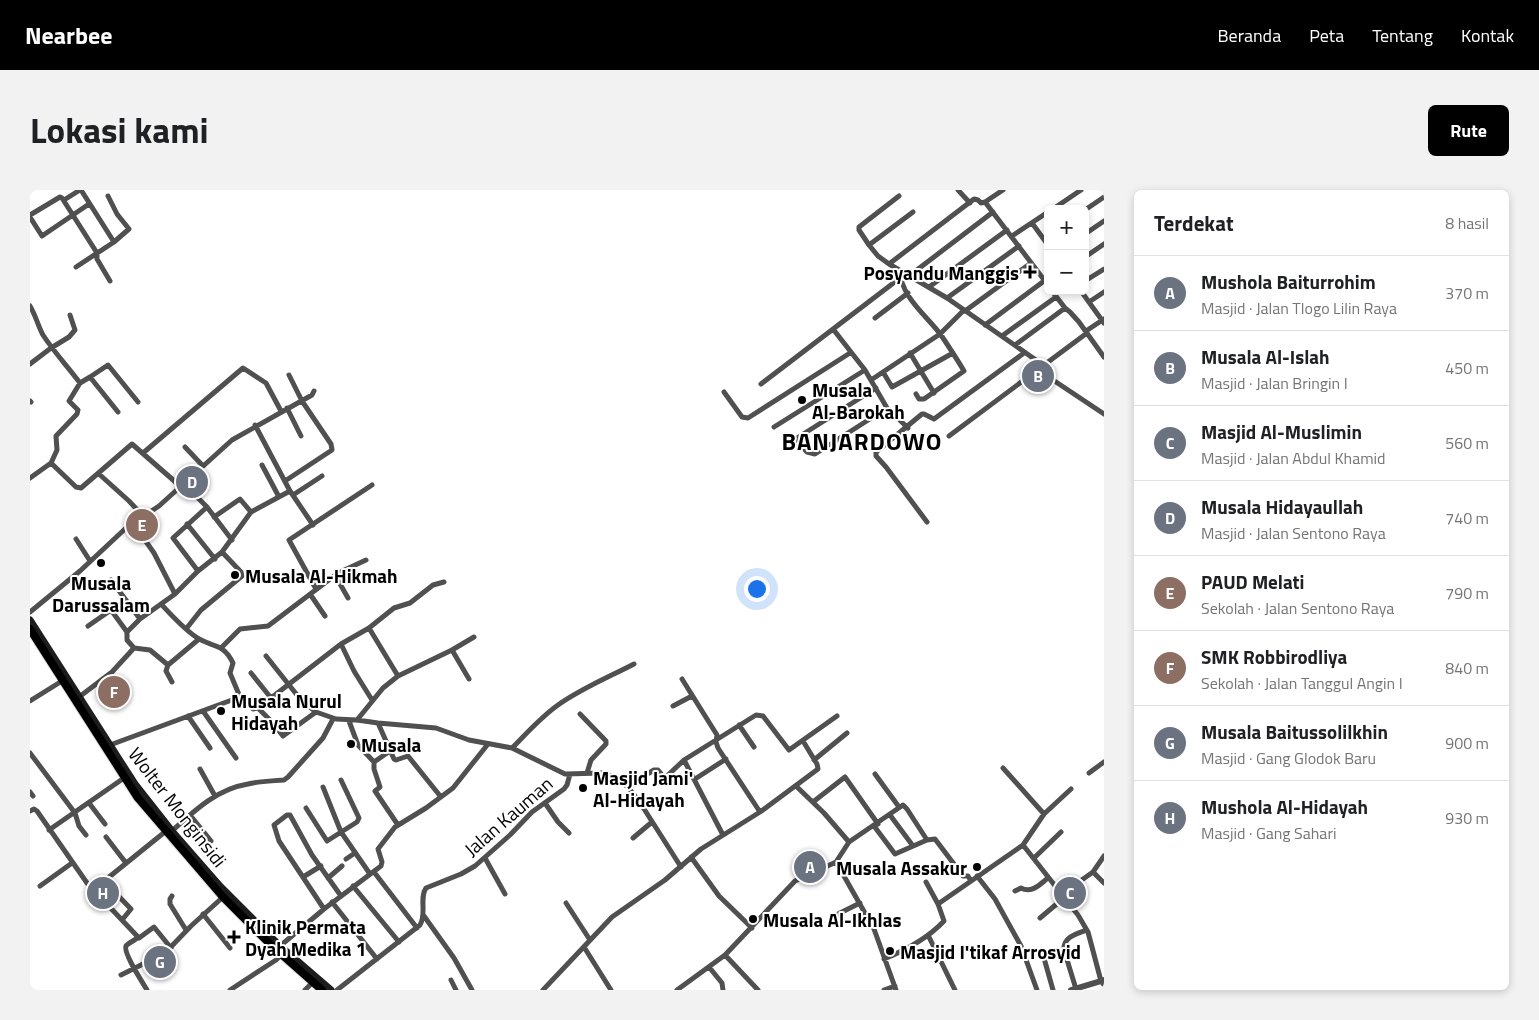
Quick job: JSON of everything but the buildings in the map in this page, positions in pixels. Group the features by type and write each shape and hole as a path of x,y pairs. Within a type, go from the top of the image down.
{"main road":[{"name":"Wolter Monginsidi","path":"30,620 135,784 169,831 223,897 281,950 331,990"},
{"name":"Wolter Monginsidi","path":"30,629 138,798 281,950 322,990"}],"street":[{"path":"64,200 80,190 114,242"},
{"path":"958,190 970,203"},
{"path":"889,264 976,199 981,203 985,202 1003,190"},
{"path":"1059,205 1081,190"},
{"path":"76,267 114,242 127,232 129,228 117,214 108,196"},
{"path":"899,196 859,227 859,230 878,256 947,298 962,313 985,325 1015,345 1023,354 1104,414"},
{"path":"89,204 73,215 42,236 30,216 60,197 64,200 73,215 97,253 97,259 110,281"},
{"path":"1089,207 1104,198"},
{"path":"985,202 1044,280"},
{"path":"870,245 913,212"},
{"path":"909,276 993,212"},
{"path":"1012,236 1044,215"},
{"path":"1089,231 1104,222"},
{"path":"1032,223 1044,240"},
{"path":"929,287 1007,230"},
{"path":"1089,254 1104,244"},
{"path":"947,298 1018,246"},
{"path":"871,380 940,334 962,313 1031,263"},
{"path":"1089,278 1104,269"},
{"path":"900,271 901,282 940,334 964,372 921,400 916,394"},
{"path":"761,384 900,278"},
{"path":"985,325 1044,286"},
{"path":"1089,302 1104,292"},
{"path":"875,318 908,293"},
{"path":"949,436 1103,321 1084,295"},
{"path":"1002,336 1056,297 1087,332 1104,357"},
{"path":"30,306 36,316 39,328 51,348 80,383"},
{"path":"1015,345 1065,308"},
{"path":"30,364 69,337 75,330 70,315"},
{"path":"833,329 865,370 888,408 908,428"},
{"path":"724,392 742,417 748,418 850,352"},
{"path":"910,353 934,393"},
{"path":"883,372 892,387 953,353"},
{"path":"927,522 876,454 878,450 924,414 934,419 1023,354"},
{"path":"30,478 51,463 57,450 56,436 68,426 78,412 70,400 80,383 108,364 138,402"},
{"path":"143,453 243,368 266,384 281,411"},
{"path":"774,427 865,370"},
{"path":"285,481 332,450 331,444 302,401 289,375"},
{"path":"90,377 118,412"},
{"path":"876,388 828,417 797,438 796,441 807,452 815,454 888,408"},
{"path":"30,612 133,523 159,506 232,440 255,425 302,401 312,395 314,391"},
{"path":"287,408 301,436"},
{"path":"255,425 291,493 313,525"},
{"path":"51,463 78,488 84,487 130,444 134,445 207,506 232,540"},
{"path":"185,447 202,466"},
{"path":"262,465 278,497"},
{"path":"99,474 130,501 142,516"},
{"path":"126,632 140,619 162,605 198,571 215,559 232,540 251,512 322,476"},
{"path":"316,589 289,540 372,485"},
{"path":"214,516 240,499 251,512"},
{"path":"198,571 173,538 207,506"},
{"path":"133,523 154,553 175,594"},
{"path":"187,524 215,559"},
{"path":"76,539 90,561"},
{"path":"186,629 201,610 242,576 241,572 222,552"},
{"path":"222,647 240,629 268,626 335,575 366,560"},
{"path":"335,575 348,598"},
{"path":"111,580 140,619"},
{"path":"162,605 199,639 222,647 233,663 230,673 240,697 253,709 258,708 341,644 369,628 394,608 410,603 433,585 444,582"},
{"path":"310,594 324,616"},
{"path":"88,626 111,610 126,632 127,640 134,648 150,650 168,665"},
{"path":"369,628 398,676"},
{"path":"357,720 372,700 386,685 398,676 474,638"},
{"path":"172,682 166,671 168,665 199,639"},
{"path":"341,644 354,671 372,700"},
{"path":"79,697 112,672 134,648"},
{"path":"452,650 469,679"},
{"path":"266,656 301,700 316,712 333,719 436,728 469,740 512,748 565,774 607,774 627,786 680,867"},
{"path":"512,748 544,716 558,705 580,690 634,664"},
{"path":"251,673 271,698"},
{"path":"682,679 717,735 716,744 760,812"},
{"path":"30,701 62,681"},
{"path":"673,706 692,696"},
{"path":"110,746 240,697"},
{"path":"258,708 283,736 316,712"},
{"path":"203,710 236,758"},
{"path":"580,714 606,741 606,744 591,760 588,773"},
{"path":"627,786 654,770 658,770 662,776 667,776 684,760 756,715 760,715 788,749 791,750 837,716"},
{"path":"188,716 210,748"},
{"path":"93,890 215,796 246,784 284,780 323,738 333,719"},
{"path":"349,721 358,745 374,762 374,769 380,787 375,792 398,826"},
{"path":"378,723 395,760 409,757 441,797"},
{"path":"739,725 754,747"},
{"path":"814,760 848,733"},
{"path":"543,990 612,917 665,880 692,857 760,812 818,769 803,741"},
{"path":"230,990 276,960 281,950 324,909 372,873 382,863 378,849 393,828 426,808 453,788 488,744"},
{"path":"374,762 390,751"},
{"path":"30,753 75,813 79,826 86,835"},
{"path":"695,779 726,759"},
{"path":"684,760 723,835"},
{"path":"1089,773 1104,762"},
{"path":"1003,768 1044,814"},
{"path":"200,769 215,796"},
{"name":"Jalan Kauman","path":"337,990 417,928 424,916 423,894 425,890 467,871 485,858 532,812 564,789 570,774"},
{"path":"875,774 900,807"},
{"path":"813,802 845,777 895,854 934,838 938,840 963,876 968,876 971,881"},
{"path":"49,830 124,778"},
{"path":"306,808 326,841 357,822 359,818 341,780"},
{"path":"796,786 849,842"},
{"path":"323,787 341,832 355,853 417,928"},
{"path":"938,904 1023,845 1044,814 1071,789"},
{"path":"89,803 106,824"},
{"path":"545,803 558,822 569,833"},
{"path":"678,990 725,955 796,881 836,862 849,842 903,805 927,840"},
{"path":"30,810 34,809 37,811 72,863 93,890 139,938"},
{"path":"190,815 211,841"},
{"path":"324,909 279,840 274,826 275,823 286,815 290,816 320,866 341,896"},
{"path":"890,815 913,846"},
{"path":"633,838 652,822"},
{"path":"1034,858 1061,832"},
{"path":"106,837 126,863"},
{"path":"1023,845 1063,895 1087,930 1103,982 1074,989 1064,944 1068,938 1087,930"},
{"path":"346,859 355,853"},
{"path":"1040,918 1063,895 1093,872 1104,856"},
{"path":"692,857 719,896 752,928"},
{"path":"485,858 505,894"},
{"path":"836,862 874,929 895,988 884,990"},
{"path":"40,886 72,863"},
{"path":"303,877 320,866"},
{"path":"328,878 342,866"},
{"path":"1093,872 1104,883"},
{"path":"977,876 995,899 1021,946 1037,990"},
{"path":"1015,891 1021,888 1033,890 1048,878"},
{"path":"104,881 131,909 122,920"},
{"path":"884,959 906,949 928,935 944,920 926,882"},
{"path":"353,886 399,942"},
{"path":"172,896 170,904 186,930"},
{"path":"121,975 162,955 171,948 186,930 223,897"},
{"path":"332,902 377,959"},
{"path":"836,915 860,902"},
{"path":"566,903 590,940"},
{"path":"203,914 230,948"},
{"path":"424,916 454,958 472,990"},
{"path":"147,990 134,969 126,947 154,927 171,948"},
{"path":"928,935 955,990"},
{"path":"584,947 611,990"},
{"path":"1042,951 1053,990"},
{"path":"725,955 758,990"},
{"path":"709,967 722,983 723,990"},
{"path":"451,980 456,990"},
{"path":"304,990 313,982"}],"place":[{"name":"Posyandu Manggis","path":"1030,272"},
{"name":"Musala Al-Islah","path":"1038,376"},
{"name":"Musala Al-Barokah","path":"802,400"},
{"name":"Musala Hidayaullah","path":"192,482"},
{"name":"PAUD Melati","path":"142,525"},
{"name":"Musala Darussalam","path":"101,563"},
{"name":"Musala Al-Hikmah","path":"235,575"},
{"name":"SMK Robbirodliya","path":"114,692"},
{"name":"Musala Nurul Hidayah","path":"221,711"},
{"name":"Musala","path":"351,744"},
{"name":"Masjid Jami' Al-Hidayah","path":"583,788"},
{"name":"Mushola Baiturrohim","path":"810,867"},
{"name":"Musala Assakur","path":"977,867"},
{"name":"Mushola Al-Hidayah","path":"103,893"},
{"name":"Masjid Al-Muslimin","path":"1070,893"},
{"name":"Musala Al-Ikhlas","path":"753,919"},
{"name":"Klinik Permata Dyah Medika 1","path":"234,937"},
{"name":"Masjid I'tikaf Arrosyid","path":"890,951"},
{"name":"Musala Baitussolilkhin","path":"160,962"}],"district":[{"name":"BANJARDOWO","path":"862,441"}]}
